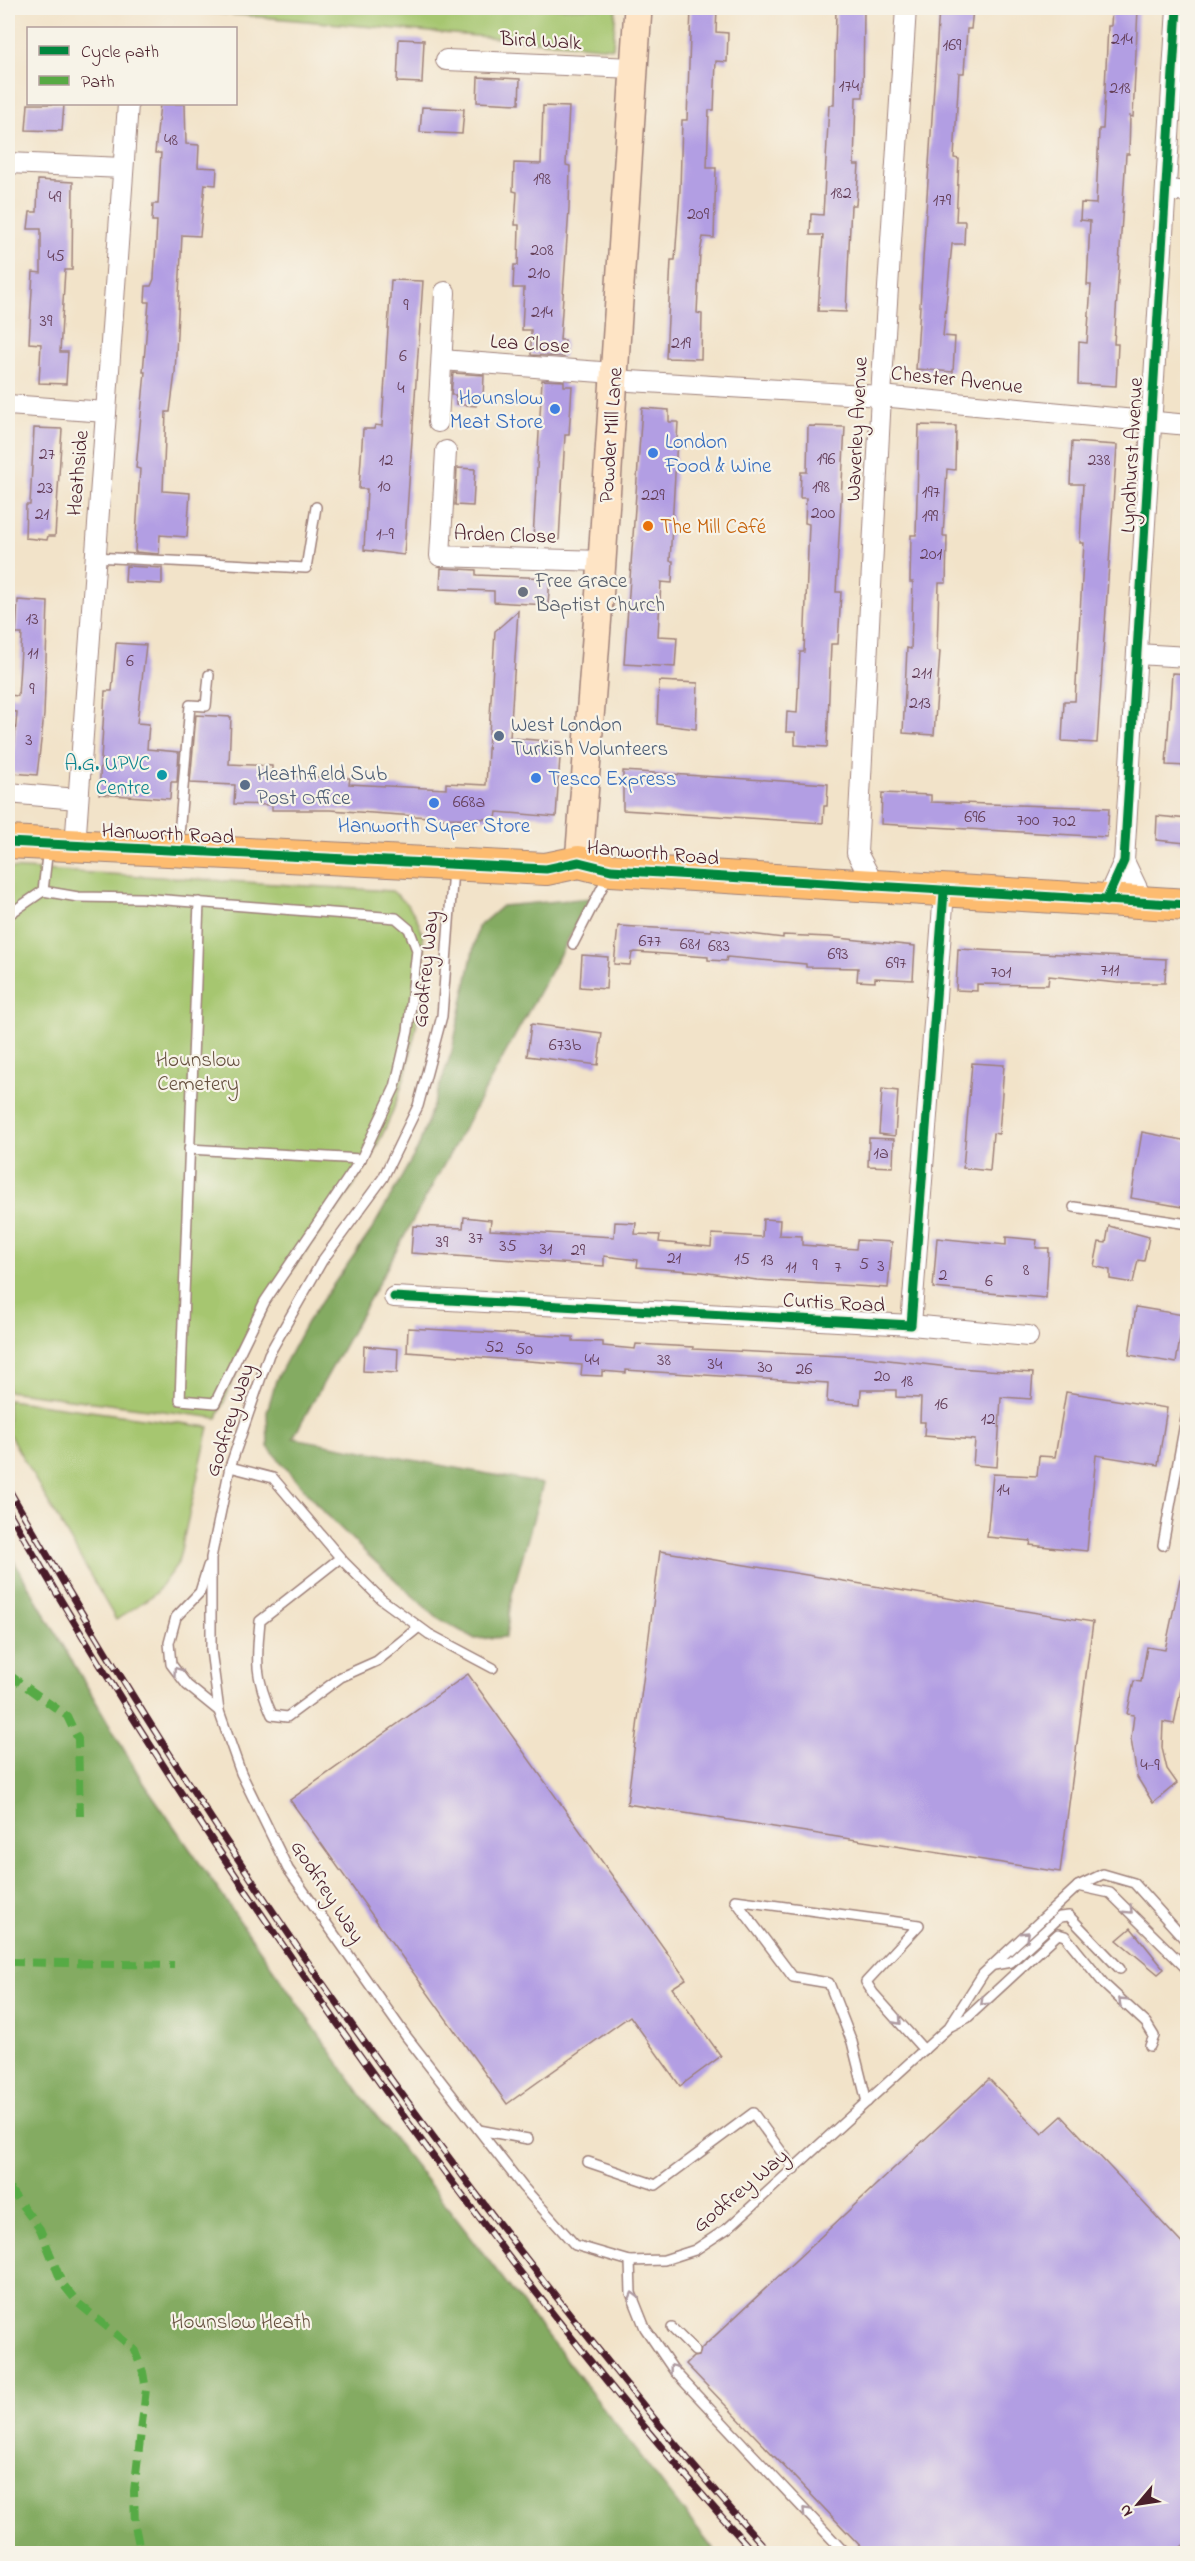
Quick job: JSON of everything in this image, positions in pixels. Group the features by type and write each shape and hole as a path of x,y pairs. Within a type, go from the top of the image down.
{"main road":[{"name":"Hanworth Road","path":"8,842 546,869 579,862 611,870 1188,905"}],"street":[{"name":"Powder Mill Lane","path":"579,862 602,561 638,8"},
{"name":"Waverley Avenue","path":"856,853 881,396 906,8"},
{"name":"Lyndhurst Avenue","path":"1106,901 1124,861 1178,8"},
{"name":"Bird Walk","path":"446,60 633,68"},
{"name":"Heathside","path":"62,846 77,799 128,105"},
{"path":"8,163 123,168"},
{"path":"1166,190 1188,192"},
{"path":"438,422 445,292"},
{"name":"Lea Close","path":"442,360 614,377"},
{"name":"Chester Avenue","path":"614,377 881,396 1188,425"},
{"path":"8,405 106,412"},
{"name":"Arden Close","path":"446,452 440,556 602,561"},
{"path":"1137,654 1188,657"},
{"path":"8,794 77,799"},
{"path":"832,884 856,853 874,887"},
{"name":"Lyndhurst Avenue","path":"1124,861 1144,903"},
{"name":"Curtis Road","path":"911,1324 944,892"},
{"name":"Curtis Road","path":"394,1297 911,1324 1028,1336"}],"lane":[{"path":"94,557 306,568 316,507"},
{"path":"178,852 190,705 206,706 209,675"},
{"path":"8,915 44,891 62,846"},
{"name":"Godfrey Way","path":"453,863 442,1016 418,1106 383,1178 322,1261 269,1354 230,1467 211,1558 211,1650 219,1711 241,1773 288,1869 406,2036 523,2187 575,2245 630,2261 664,2260 695,2250 728,2228 949,2027 983,1974 1078,1886 1103,1874 1134,1884 1188,1943"},
{"path":"573,944 611,870"},
{"path":"44,891 78,897 199,903 396,918 409,928 417,950 408,1031 395,1087 361,1159 265,1301 215,1403 180,1400 199,903"},
{"path":"189,1149 361,1159"},
{"path":"1074,1207 1188,1224"},
{"path":"1163,1545 1188,1407"},
{"path":"230,1467 273,1478 340,1558 381,1599 419,1627 493,1668"},
{"path":"211,1558 200,1592 176,1617 169,1643 171,1664 187,1685 219,1711"},
{"path":"340,1558 260,1621 256,1656 259,1686 272,1715 287,1717 341,1677 376,1661 419,1627"},
{"path":"1078,1886 1110,1893 1188,1971"},
{"path":"867,2102 852,2042 829,1983 793,1977 735,1900 919,1925 866,1982 873,1993 924,2050"},
{"path":"994,1965 1011,1962 1060,1917 1069,1916 1120,1969"},
{"path":"949,2027 967,2018 1058,1934 1065,1936 1105,1985 1146,2023 1154,2036 1150,2046"},
{"path":"588,2162 656,2185 753,2113 794,2169"},
{"path":"479,2130 528,2139"},
{"path":"630,2261 631,2292 645,2328 658,2348 685,2383 846,2553"},
{"path":"672,2328 695,2351"}],"green space":[{"path":"159,8 616,8 613,48"},
{"name":"Hounslow Cemetery","path":"8,868 392,891 413,912 419,923 424,959 418,1017 406,1071 388,1122 363,1171 273,1298 245,1352 217,1418 8,1391"},
{"path":"591,898 293,1438 543,1484 512,1594 506,1637 475,1639 436,1617 321,1509 268,1447 267,1412 276,1380 307,1322 371,1231 418,1148 452,1051 478,927 502,906"},
{"path":"8,1400 209,1427 178,1563 156,1593 116,1620 8,1432"},
{"name":"Hounslow Heath","path":"8,1551 141,1779 368,2105 716,2553 8,2553 8,1686 16,1678 8,1659"}],"building":[{"path":"691,8 717,8 716,32 728,33 727,62 716,61 714,110 709,110 707,168 716,168 714,238 703,237 700,252 697,313 702,314 701,359 666,358 671,260 675,260 680,190 682,120 687,120"},
{"path":"836,8 864,8 863,97 856,97 854,165 859,165 856,205 851,205 846,312 818,311 823,235 810,235 811,214 823,215 829,105 834,105"},
{"path":"939,8 973,8 971,29 967,29 964,73 959,73 954,158 959,159 956,221 965,221 964,244 952,244 943,336 955,337 953,372 916,369"},
{"path":"1112,8 1138,8 1133,117 1130,116 1129,154 1126,154 1114,344 1118,344 1116,386 1078,384 1079,342 1087,343 1091,285 1087,285 1090,221 1080,220 1081,203 1096,204 1099,129 1103,129 1108,26 1111,26"},
{"path":"399,39 424,40 422,83 397,82"},
{"path":"478,77 520,79 519,104 477,102"},
{"path":"28,105 64,105 62,131 26,130"},
{"path":"160,105 185,105 186,144 199,145 198,167 217,168 216,185 205,184 200,236 182,235 175,373 170,412 166,412 163,491 190,493 187,537 160,535 159,554 135,552 140,469 136,468 149,302 145,302 146,286 151,286 154,279 157,221 152,221 153,204 158,204 161,153 155,153"},
{"path":"543,106 569,107 566,165 570,166 569,209 560,340 565,340 564,357 531,355 531,330 522,330 524,288 513,288 514,265 518,265 519,225 515,225 517,192 513,191 514,163 541,164"},
{"path":"422,107 464,109 462,134 420,132"},
{"path":"38,180 73,182 72,270 65,270 60,352 68,352 66,384 39,383 41,344 29,343 33,272 41,273 41,229 28,229 30,212 37,212"},
{"path":"391,280 423,281 404,555 364,550 367,489 359,489 363,429 374,429 375,425 382,426"},
{"path":"453,373 484,375 483,397 476,396 476,406 456,404 456,395 451,395"},
{"path":"542,380 564,381 564,386 572,386 569,435 565,435 559,541 533,539"},
{"path":"642,408 669,410 669,422 678,422 670,561 673,561 672,583 661,582 658,636 677,637 675,667 624,664"},
{"path":"919,425 956,426 955,470 947,469 943,536 947,536 946,583 939,583 937,650 940,651 934,735 903,733 907,648 911,649 913,582 910,582 911,535 916,535"},
{"path":"808,426 845,427 836,592 841,592 838,644 831,644 827,747 795,745 795,732 786,732 787,712 797,713 800,652 804,652 809,524 805,523 806,498 800,498 801,472 807,472"},
{"path":"34,428 62,429 55,536 48,536 47,540 25,538 26,505 30,505"},
{"path":"1072,442 1117,445 1097,743 1062,741 1064,701 1075,701 1084,543 1080,543 1083,484 1070,484"},
{"path":"457,468 475,469 473,506 455,505"},
{"path":"126,566 162,568 162,584 125,582"},
{"path":"441,568 476,570 476,575 550,578 548,605 494,602 494,591 440,589"},
{"path":"18,600 48,602 44,715 37,775 12,773 17,712 8,711 9,695 18,696 22,634 16,634"},
{"path":"518,611 510,738 561,742 556,817 497,812 496,819 443,818 330,810 272,810 272,805 234,804 235,785 190,783 196,715 231,717 229,764 272,766 272,776 350,778 349,784 446,789 446,783 486,785 495,631"},
{"path":"116,643 146,645 137,723 149,724 147,749 179,752 177,782 171,782 170,799 99,794 105,691 112,691"},
{"path":"1172,673 1188,674 1188,766 1166,765"},
{"path":"659,681 698,683 696,729 657,724"},
{"path":"623,771 828,784 827,806 824,806 823,823 623,810"},
{"path":"882,793 931,795 931,802 1109,808 1107,837 881,824"},
{"path":"1157,816 1188,819 1186,843 1156,840"},
{"path":"618,926 711,931 711,929 783,938 783,935 829,937 915,946 913,980 875,978 875,982 857,981 858,968 806,967 806,964 727,957 726,961 708,960 708,957 635,952 632,953 630,965 614,964"},
{"path":"958,949 1166,959 1165,983 1118,983 1049,976 1048,985 977,984 977,991 956,990"},
{"path":"582,955 608,957 606,989 580,987"},
{"path":"531,1024 602,1033 598,1065 527,1056"},
{"path":"972,1063 1004,1065 999,1134 993,1133 990,1171 963,1168"},
{"path":"882,1089 898,1091 895,1136 879,1134"},
{"path":"1142,1132 1188,1141 1188,1208 1131,1198"},
{"path":"869,1138 894,1139 893,1167 868,1166"},
{"path":"464,1217 491,1220 490,1230 614,1237 615,1222 636,1223 635,1234 660,1235 659,1242 711,1247 712,1234 762,1237 763,1219 780,1220 779,1235 802,1236 802,1245 856,1249 857,1240 892,1242 888,1288 757,1280 702,1272 637,1267 638,1260 604,1256 604,1266 411,1253 413,1226 463,1228"},
{"path":"1109,1226 1149,1237 1144,1261 1138,1260 1133,1283 1110,1279 1110,1270 1094,1266 1099,1242 1106,1243"},
{"path":"1006,1237 1037,1240 1036,1248 1049,1248 1046,1298 933,1288 937,1238 1006,1245"},
{"path":"1136,1307 1184,1315 1176,1363 1129,1355"},
{"path":"408,1328 573,1337 573,1341 603,1342 603,1346 635,1349 636,1344 863,1357 957,1368 1033,1373 1031,1399 1001,1397 997,1467 973,1465 975,1440 924,1436 925,1422 920,1422 921,1398 896,1397 896,1390 861,1390 860,1404 827,1402 828,1383 626,1370 626,1373 602,1371 602,1376 581,1375 582,1365 407,1352"},
{"path":"364,1346 398,1349 397,1373 363,1371"},
{"path":"1066,1392 1167,1408 1158,1465 1096,1455 1087,1551 1030,1545 1031,1541 987,1537 993,1474 1037,1476 1039,1456 1055,1457"},
{"path":"660,1551 1093,1622 1060,1872 627,1804"},
{"path":"1180,1579 1188,1580 1188,1680 1183,1679 1174,1724 1163,1722 1162,1748 1167,1769 1177,1783 1153,1803 1137,1777 1131,1739 1134,1715 1127,1714 1134,1681 1141,1682 1147,1647 1165,1650"},
{"path":"468,1674 686,1979 672,1988 721,2056 680,2086 630,2016 507,2104 290,1800"},
{"path":"1131,1928 1164,1969 1158,1974 1117,1940"},
{"path":"989,2079 1042,2134 1062,2116 1188,2250 1188,2541 1174,2553 867,2553 686,2364 693,2357 699,2356 701,2349"}],"railway":[{"path":"8,1488 130,1692 194,1792 259,1891 396,2086 466,2181 595,2346 681,2451 771,2554"},
{"path":"8,1510 93,1653 181,1794 369,2068 460,2193 555,2317 653,2437 755,2554"}],"marked path":[{"path":"8,1674 67,1716 78,1739 80,1816"},
{"path":"8,1962 174,1965"},
{"path":"8,2187 40,2229 62,2283 78,2303 134,2349 143,2372 146,2389 134,2491 135,2526 141,2554"}],"cycle path":[{"path":"1106,901 1124,861 1177,8"},
{"path":"8,842 546,869 579,862 611,870 1188,905"},
{"path":"394,1297 911,1325 944,892"}],"place":[{"name":"Hounslow Meat Store","path":"555,409"},
{"name":"London Food & Wine","path":"653,453"},
{"name":"The Mill Café","path":"648,526"},
{"name":"Free Grace Baptist Church","path":"523,592"},
{"name":"West London Turkish Volunteers","path":"499,736"},
{"name":"A.G. UPVC Centre","path":"162,775"},
{"name":"Tesco Express","path":"536,778"},
{"name":"Heathfield Sub Post Office","path":"245,785"},
{"name":"Hanworth Super Store","path":"434,803"}]}
